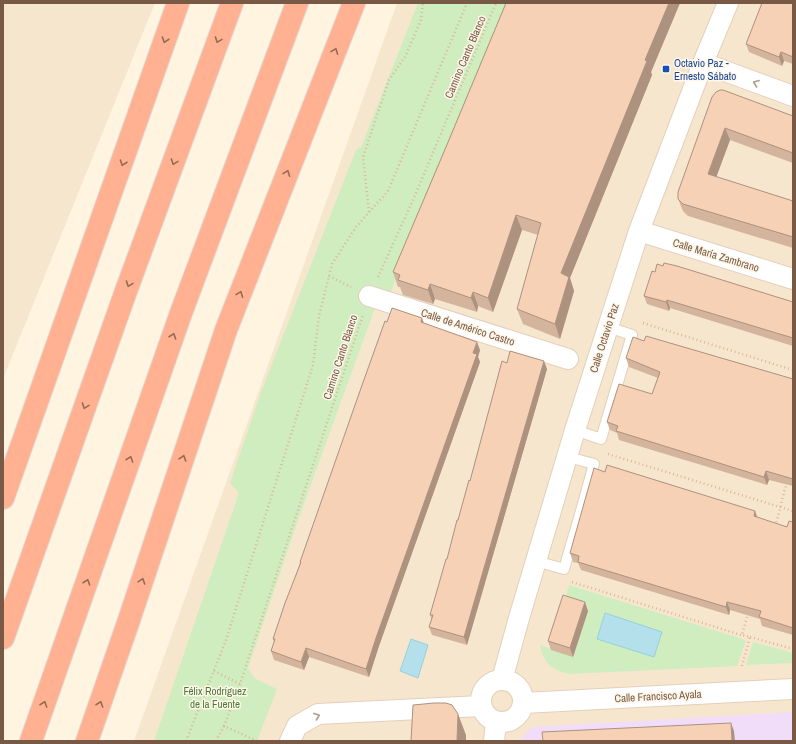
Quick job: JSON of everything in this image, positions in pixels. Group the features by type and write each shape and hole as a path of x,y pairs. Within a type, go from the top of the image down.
{"highway":[{"path":"3,498 178,3"},
{"path":"3,638 126,291 232,3"},
{"path":"31,741 181,312 297,3"},
{"path":"86,741 128,623 226,330 354,3"},
{"path":"3,466 81,278"}],"street":[{"name":"Calle Octavio Paz","path":"502,680 575,430 639,231 703,62 728,3"},
{"path":"703,62 793,96"},
{"name":"Calle María Zambrano","path":"639,231 793,279"},
{"name":"Calle de Américo Castro","path":"369,296 568,359"},
{"path":"502,680 513,683 521,691 523,703 522,709 514,719 509,722 502,723 491,720 487,716 481,700 485,688 495,681 502,680"},
{"name":"Calle Francisco Ayala","path":"523,703 765,689 793,689"},
{"path":"290,741 297,726 318,714 482,706"},
{"path":"494,741 496,722"}],"lane":[{"path":"575,430 601,439 632,335 608,327"},
{"path":"536,561 564,569 594,464 568,457"}],"path":[{"path":"369,212 363,156 389,80 405,57 421,20 423,3"},
{"path":"186,741 226,640 313,365 319,316 332,264 356,227 388,191 467,3"},
{"name":"Camino Canto Blanco","path":"216,741 224,726 240,684 369,296 413,200 496,3"},
{"path":"640,322 793,370"},
{"path":"607,454 793,511"},
{"path":"774,530 788,478"},
{"path":"572,582 742,635 793,649"},
{"path":"742,635 750,607"},
{"path":"742,666 750,637"},
{"path":"214,671 240,684"},
{"path":"224,726 257,741"}],"shaded area":[{"path":"3,3 155,3 3,379"},
{"path":"397,3 793,3 793,741 134,741"},
{"path":"793,712 793,741 519,741 532,727"}],"green space":[{"name":"Félix Rodríguez de la Fuente","path":"418,3 509,3 390,293 375,308 297,523 248,668 254,678 277,689 257,741 154,741 239,493 230,483 261,392 356,150 361,147"},
{"path":"569,585 746,640 737,666 569,674 553,668 543,657 540,645 551,649"},
{"path":"753,642 793,653 793,663 746,665"}],"water":[{"path":"605,613 662,632 654,657 597,639"},
{"path":"411,639 428,645 418,678 400,671"}],"building":[{"path":"506,3 669,3 561,273 569,277 555,324 517,309 541,223 516,215 488,298 473,292 471,298 430,284 428,290 398,280 400,275 393,272"},
{"path":"762,3 793,3 793,57 781,52 779,57 746,44"},
{"path":"720,90 793,116 793,153 725,128 708,174 793,201 793,237 683,204 678,199 678,192 712,97"},
{"path":"664,263 793,302 793,338 667,300 666,302 644,296 652,271 655,272 657,264 663,266"},
{"path":"392,308 422,318 421,322 477,342 473,353 477,354 366,669 306,648 301,662 271,651 275,639 273,639 385,321 387,322"},
{"path":"646,336 793,379 793,479 766,471 764,477 616,431 618,426 607,422 619,384 652,394 660,372 626,358 633,337 644,341"},
{"path":"510,351 544,361 464,637 429,627 433,615 430,615 469,480 470,481 502,361 507,363"},
{"path":"607,465 755,511 754,516 787,527 789,521 793,522 793,628 759,617 761,611 727,602 726,607 578,562 579,556 570,553 594,468 605,472"},
{"path":"563,595 585,602 570,648 548,641"},
{"path":"446,703 452,705 458,714 457,741 411,741 413,705"},
{"path":"731,723 732,741 543,741 542,732"}],"place":[{"name":"Octavio Paz - Ernesto Sábato","path":"666,69"}]}
